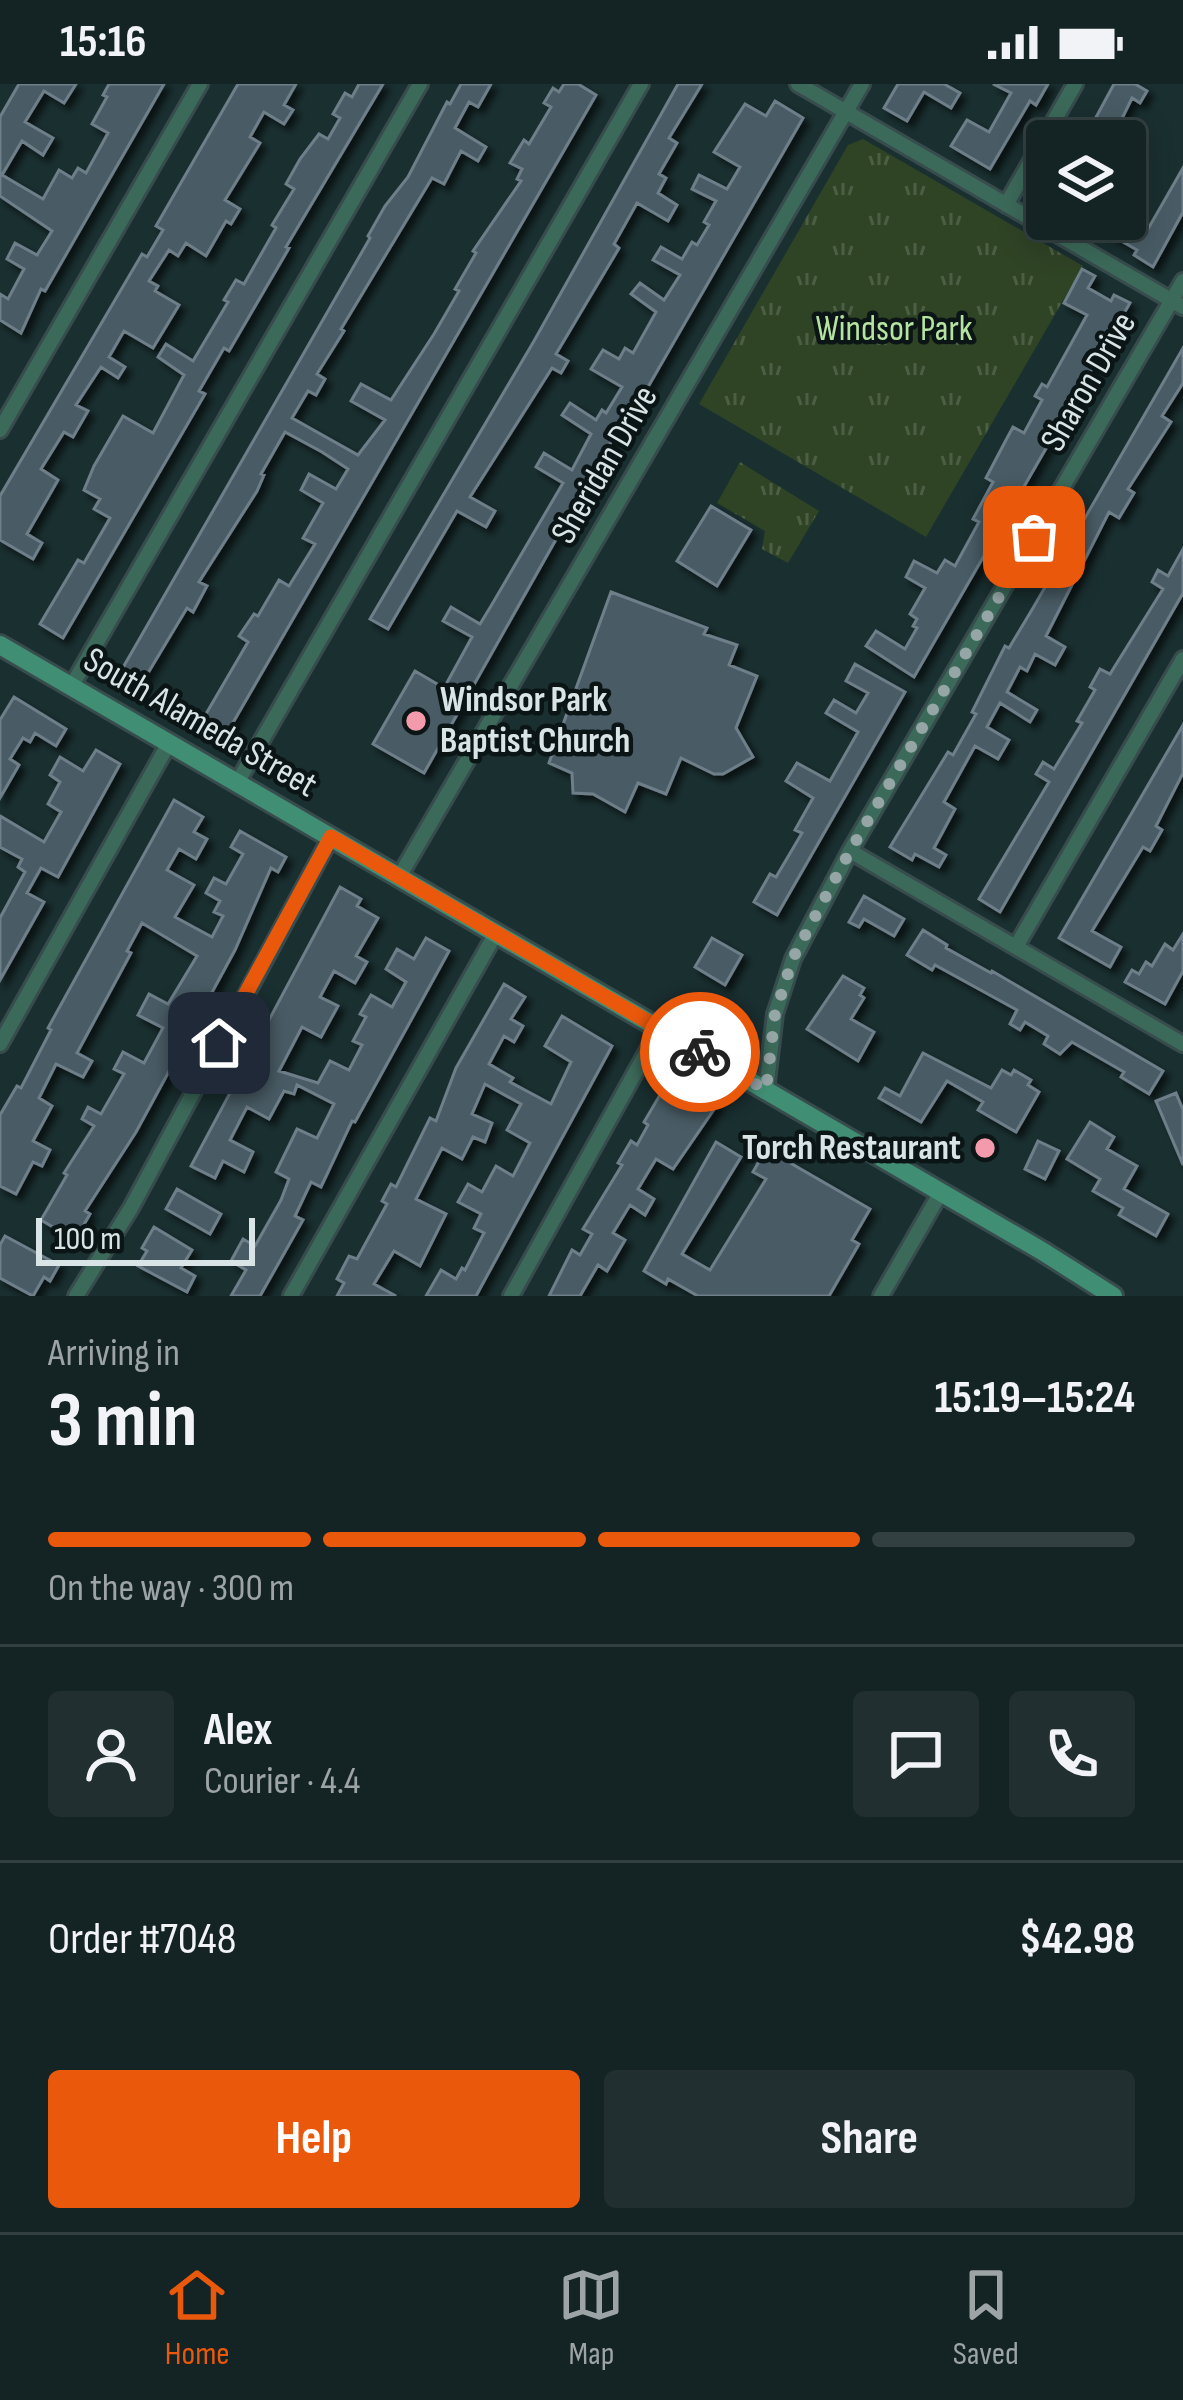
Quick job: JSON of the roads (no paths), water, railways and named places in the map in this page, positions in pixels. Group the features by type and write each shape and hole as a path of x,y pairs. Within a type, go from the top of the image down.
{"main road":[{"name":"South Alameda Street","path":"2,650 237,782 1113,1296"}],"street":[{"path":"0,430 200,84"},
{"path":"71,687 420,84"},
{"path":"237,782 641,84"},
{"path":"798,84 1177,304"},
{"name":"Sheridan Drive","path":"399,877 862,84"},
{"path":"1006,205 1076,84"},
{"name":"Sharon Drive","path":"766,1090 782,984 850,851 1177,304 1183,281"},
{"path":"1017,945 1183,659"},
{"path":"0,1044 169,743"},
{"path":"76,1296 130,1208 331,837"},
{"path":"850,851 1182,1042"},
{"path":"291,1296 496,933"},
{"path":"511,1296 660,1028"},
{"path":"881,1296 941,1192"}],"place":[{"name":"Windsor Park Baptist Church","path":"416,721"},
{"name":"Torch Restaurant","path":"985,1148"}],"park label":[{"name":"Windsor Park","path":"894,329"}]}
